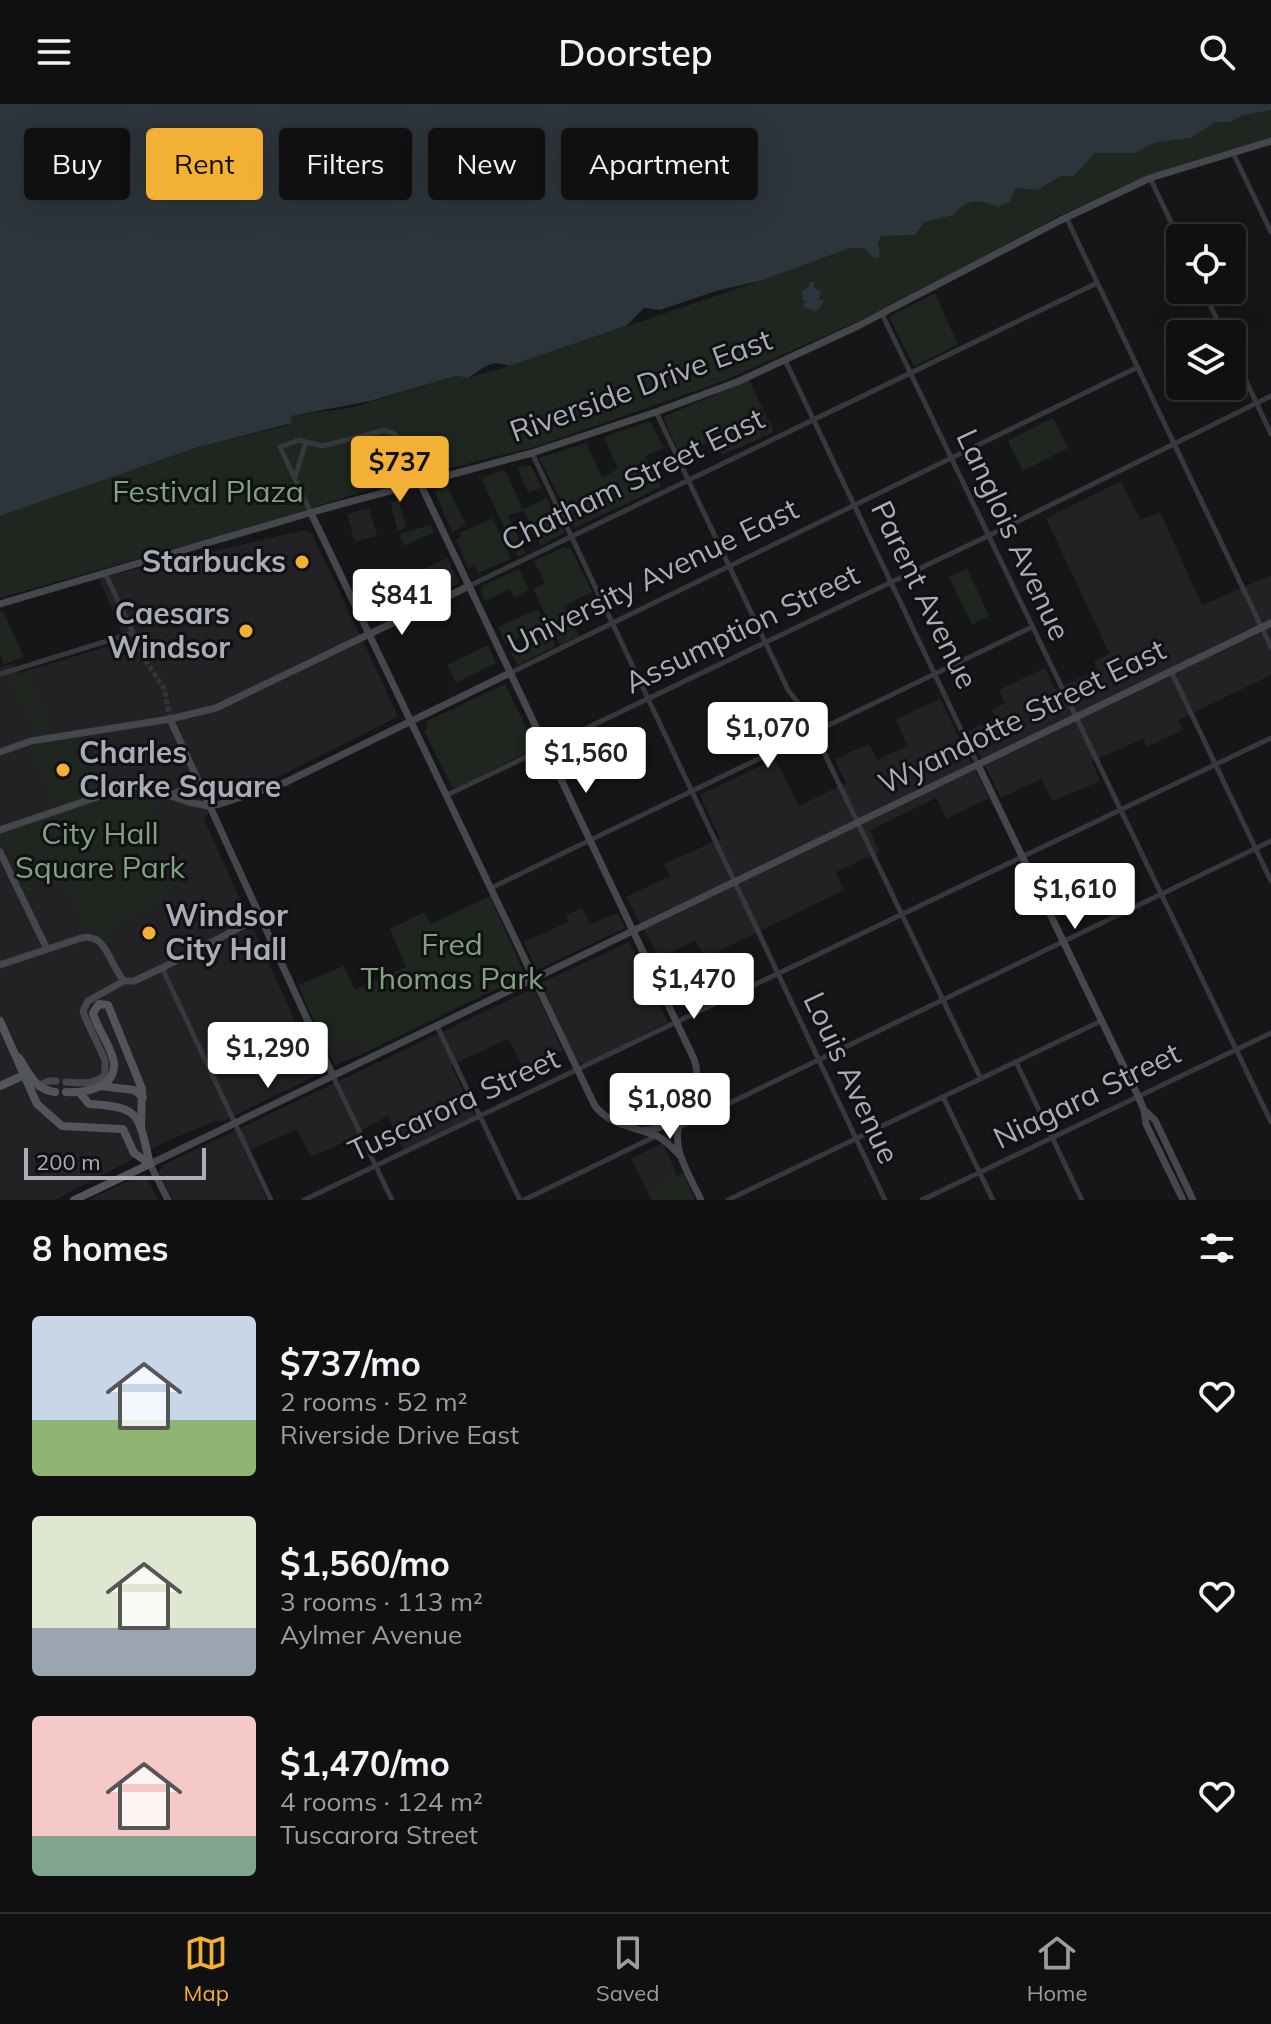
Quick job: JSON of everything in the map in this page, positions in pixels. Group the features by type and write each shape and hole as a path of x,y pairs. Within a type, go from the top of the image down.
{"main road":[{"name":"Riverside Drive East","path":"0,604 311,513 532,453 656,412 737,382 785,360 882,314 1066,217 1150,178 1271,141"},
{"path":"420,483 698,1071 697,1088 676,1129 681,1157 701,1200"},
{"path":"311,513 601,1114 618,1124 657,1136 681,1157"},
{"name":"Chatham Street East","path":"0,752 31,741 170,719 216,708 469,586"},
{"name":"Wyandotte Street East","path":"150,1164 1271,623"},
{"name":"University Avenue East","path":"209,806 284,783 510,673"},
{"path":"170,719 333,1076"},
{"name":"Parent Avenue","path":"978,765 1138,1096 1146,1124 1193,1200"},
{"path":"169,795 185,789 194,773"},
{"path":"0,830 130,786 209,806"},
{"path":"0,852 47,949"},
{"path":"66,1087 90,1083 105,1075 105,1060 85,1017 84,1007 88,1001 124,981 134,981 162,968 260,917"},
{"path":"0,965 87,936 102,942 116,972 124,981"},
{"path":"80,1093 100,1086 112,1077 115,1068 93,1017 95,1007 105,1004 111,1008 144,1098 141,1129"},
{"path":"0,1021 38,1086 55,1092"},
{"path":"15,1050 22,1076 37,1104 62,1126 123,1129 134,1153 150,1164"},
{"path":"0,1086 22,1076"},
{"path":"38,1086 56,1081"},
{"path":"100,1086 134,1090 144,1098"},
{"path":"66,1087 80,1093 89,1104 120,1106 131,1110 141,1129 150,1164 168,1200"},
{"path":"638,1130 664,1127 688,1107"},
{"name":"Parent Avenue","path":"1170,1163 1183,1200"},
{"path":"74,1200 88,1197 150,1164"}],"street":[{"path":"1233,152 1271,232"},
{"path":"1150,178 1172,224"},
{"path":"1066,217 1271,647"},
{"name":"Chatham Street East","path":"469,586 1097,283"},
{"name":"Langlois Avenue","path":"882,314 1271,1122"},
{"name":"Parent Avenue","path":"785,360 978,765"},
{"name":"University Avenue East","path":"510,673 1138,367"},
{"path":"1246,380 1271,434"},
{"name":"Assumption Street","path":"447,795 1271,396"},
{"path":"656,412 788,690 803,709 981,1079"},
{"path":"311,513 280,447 299,440 323,446 385,430 395,434 420,483"},
{"path":"295,477 306,442"},
{"name":"Louis Avenue","path":"532,453 885,1200"},
{"path":"0,674 133,633 104,572"},
{"path":"491,888 1032,627"},
{"path":"1171,671 1271,881"},
{"name":"Tuscarora Street","path":"304,1200 1271,738"},
{"path":"676,1129 1271,841"},
{"path":"162,968 271,1200"},
{"path":"728,1200 1101,1021"},
{"path":"437,1026 522,1200 657,1136"},
{"name":"Niagara Street","path":"922,1200 1271,1033"},
{"path":"1016,1062 1082,1200"},
{"path":"333,1076 392,1200"},
{"path":"943,1097 993,1200"},
{"path":"688,1107 702,1111 713,1109"}],"shaded area":[{"path":"0,104 1271,104 1271,110 1241,116 1231,122 1216,122 1191,138 1154,143 1135,153 1095,153 1074,176 1061,176 1038,190 1016,188 1009,202 998,207 985,202 968,203 954,215 925,222 915,235 881,236 878,244 880,255 877,258 872,257 865,248 850,248 763,280 716,291 660,310 644,308 626,326 509,366 492,364 468,378 456,376 370,401 291,416 292,423 195,448 0,516"},
{"path":"809,282 814,282 814,288 821,291 819,300 824,300 820,308 814,311 802,306 806,301 802,299 802,291 809,287"},
{"path":"1121,481 1140,520 1160,512 1202,605 1271,575 1271,675 1178,720 1183,730 1147,747 1143,739 1092,761 1100,781 1053,801 1041,779 1001,798 968,731 996,718 992,710 1005,703 999,690 1045,668 1055,689 1098,670 1094,662 1109,653 1046,518"},
{"path":"457,507 466,525 452,532 444,513"},
{"path":"369,508 377,536 355,542 347,514"},
{"path":"305,530 312,534 397,717 280,776 220,795 204,819 318,1072 316,1076 221,1122 216,1121 165,1142 55,1200 0,1200 0,668 14,663 20,673 125,641 99,578"},
{"path":"447,558 459,583 428,599 416,572"},
{"path":"940,699 989,798 947,819 936,798 870,830 879,852 836,872 844,890 705,958 695,941 659,958 626,897 670,876 664,864 720,839 700,795 775,759 799,806 846,783 835,759 869,744 877,760 907,746 896,719"},
{"path":"582,908 590,924 617,913 625,928 537,970 524,942 568,922 566,915"},
{"path":"629,942 668,1022 585,1064 581,1063 577,1061 542,987 543,982"},
{"path":"532,989 563,1051 524,1069 508,1039 451,1065 475,1116 403,1150 388,1116 365,1128 356,1137 311,1157 297,1129 245,1152 267,1200 173,1200 159,1172 163,1165"},
{"path":"354,1036 362,1054 335,1065 326,1049"},
{"path":"663,1143 678,1177 647,1191 631,1159"},
{"path":"145,1174 158,1200 88,1200 141,1175"}],"green space":[{"name":"Festival Plaza","path":"1271,110 1271,138 1170,169 1121,188 1061,215 877,313 721,382 535,447 397,481 260,524 0,598 0,516 195,448 292,424 290,416 350,408 456,376 468,378 763,280 881,236 915,235 925,222 954,215 962,203 988,203 1016,188 1038,190 1061,176 1074,176 1095,153 1135,153 1154,143 1191,138 1216,122 1231,122 1241,116"},
{"path":"935,293 958,345 914,366 889,317"},
{"path":"749,380 774,432 722,455 714,440 695,448 692,443 678,450 663,417"},
{"path":"1053,418 1068,448 1023,471 1009,440"},
{"path":"650,421 664,448 645,456 661,487 575,528 539,458 586,443 602,477 618,469 604,437"},
{"path":"531,465 542,488 528,492 517,467"},
{"path":"505,470 523,509 547,498 564,533 541,546 524,511 508,515 526,553 518,557 481,478"},
{"path":"447,487 457,507 444,513 435,493"},
{"path":"399,500 406,528 398,531 390,502"},
{"path":"493,518 511,559 478,573 475,566 468,568 456,540 461,537 460,533"},
{"path":"431,525 434,532 404,546 400,536 402,533"},
{"path":"564,547 571,549 592,592 564,606 579,636 560,645 533,589 545,583 534,561"},
{"path":"967,568 989,616 972,625 949,577"},
{"path":"519,569 529,590 514,597 510,589 485,601 482,586"},
{"path":"538,609 546,626 506,644 498,627"},
{"path":"3,611 24,657 4,664 0,656 0,612"},
{"path":"550,633 556,646 518,665 510,652"},
{"path":"488,645 496,663 456,683 447,665"},
{"path":"35,670 37,673 32,680 53,729 36,733 8,677"},
{"path":"505,684 536,748 456,788 452,787 424,731 427,729 425,722"},
{"path":"73,738 86,767 97,763 107,785 96,793 57,807 29,747"},
{"name":"City Hall Square Park","path":"133,789 157,799 151,823 157,825 159,849 149,854 155,867 164,864 169,900 109,929 111,936 104,937 96,930 82,929 84,925 66,887 38,877 31,895 28,895 0,835"},
{"name":"Fred Thomas Park","path":"490,896 525,975 362,1054 354,1037 326,1049 298,985 344,966 355,990 406,967 390,929 424,912 431,924"},
{"path":"683,1173 695,1200 651,1200 647,1191"}],"tunnel":[{"path":"133,633 141,654 164,688 170,719"}],"place":[{"name":"Starbucks","path":"302,562"},
{"name":"Caesars Windsor","path":"246,631"},
{"name":"Charles Clarke Square","path":"63,770"},
{"name":"Windsor City Hall","path":"149,933"}]}
